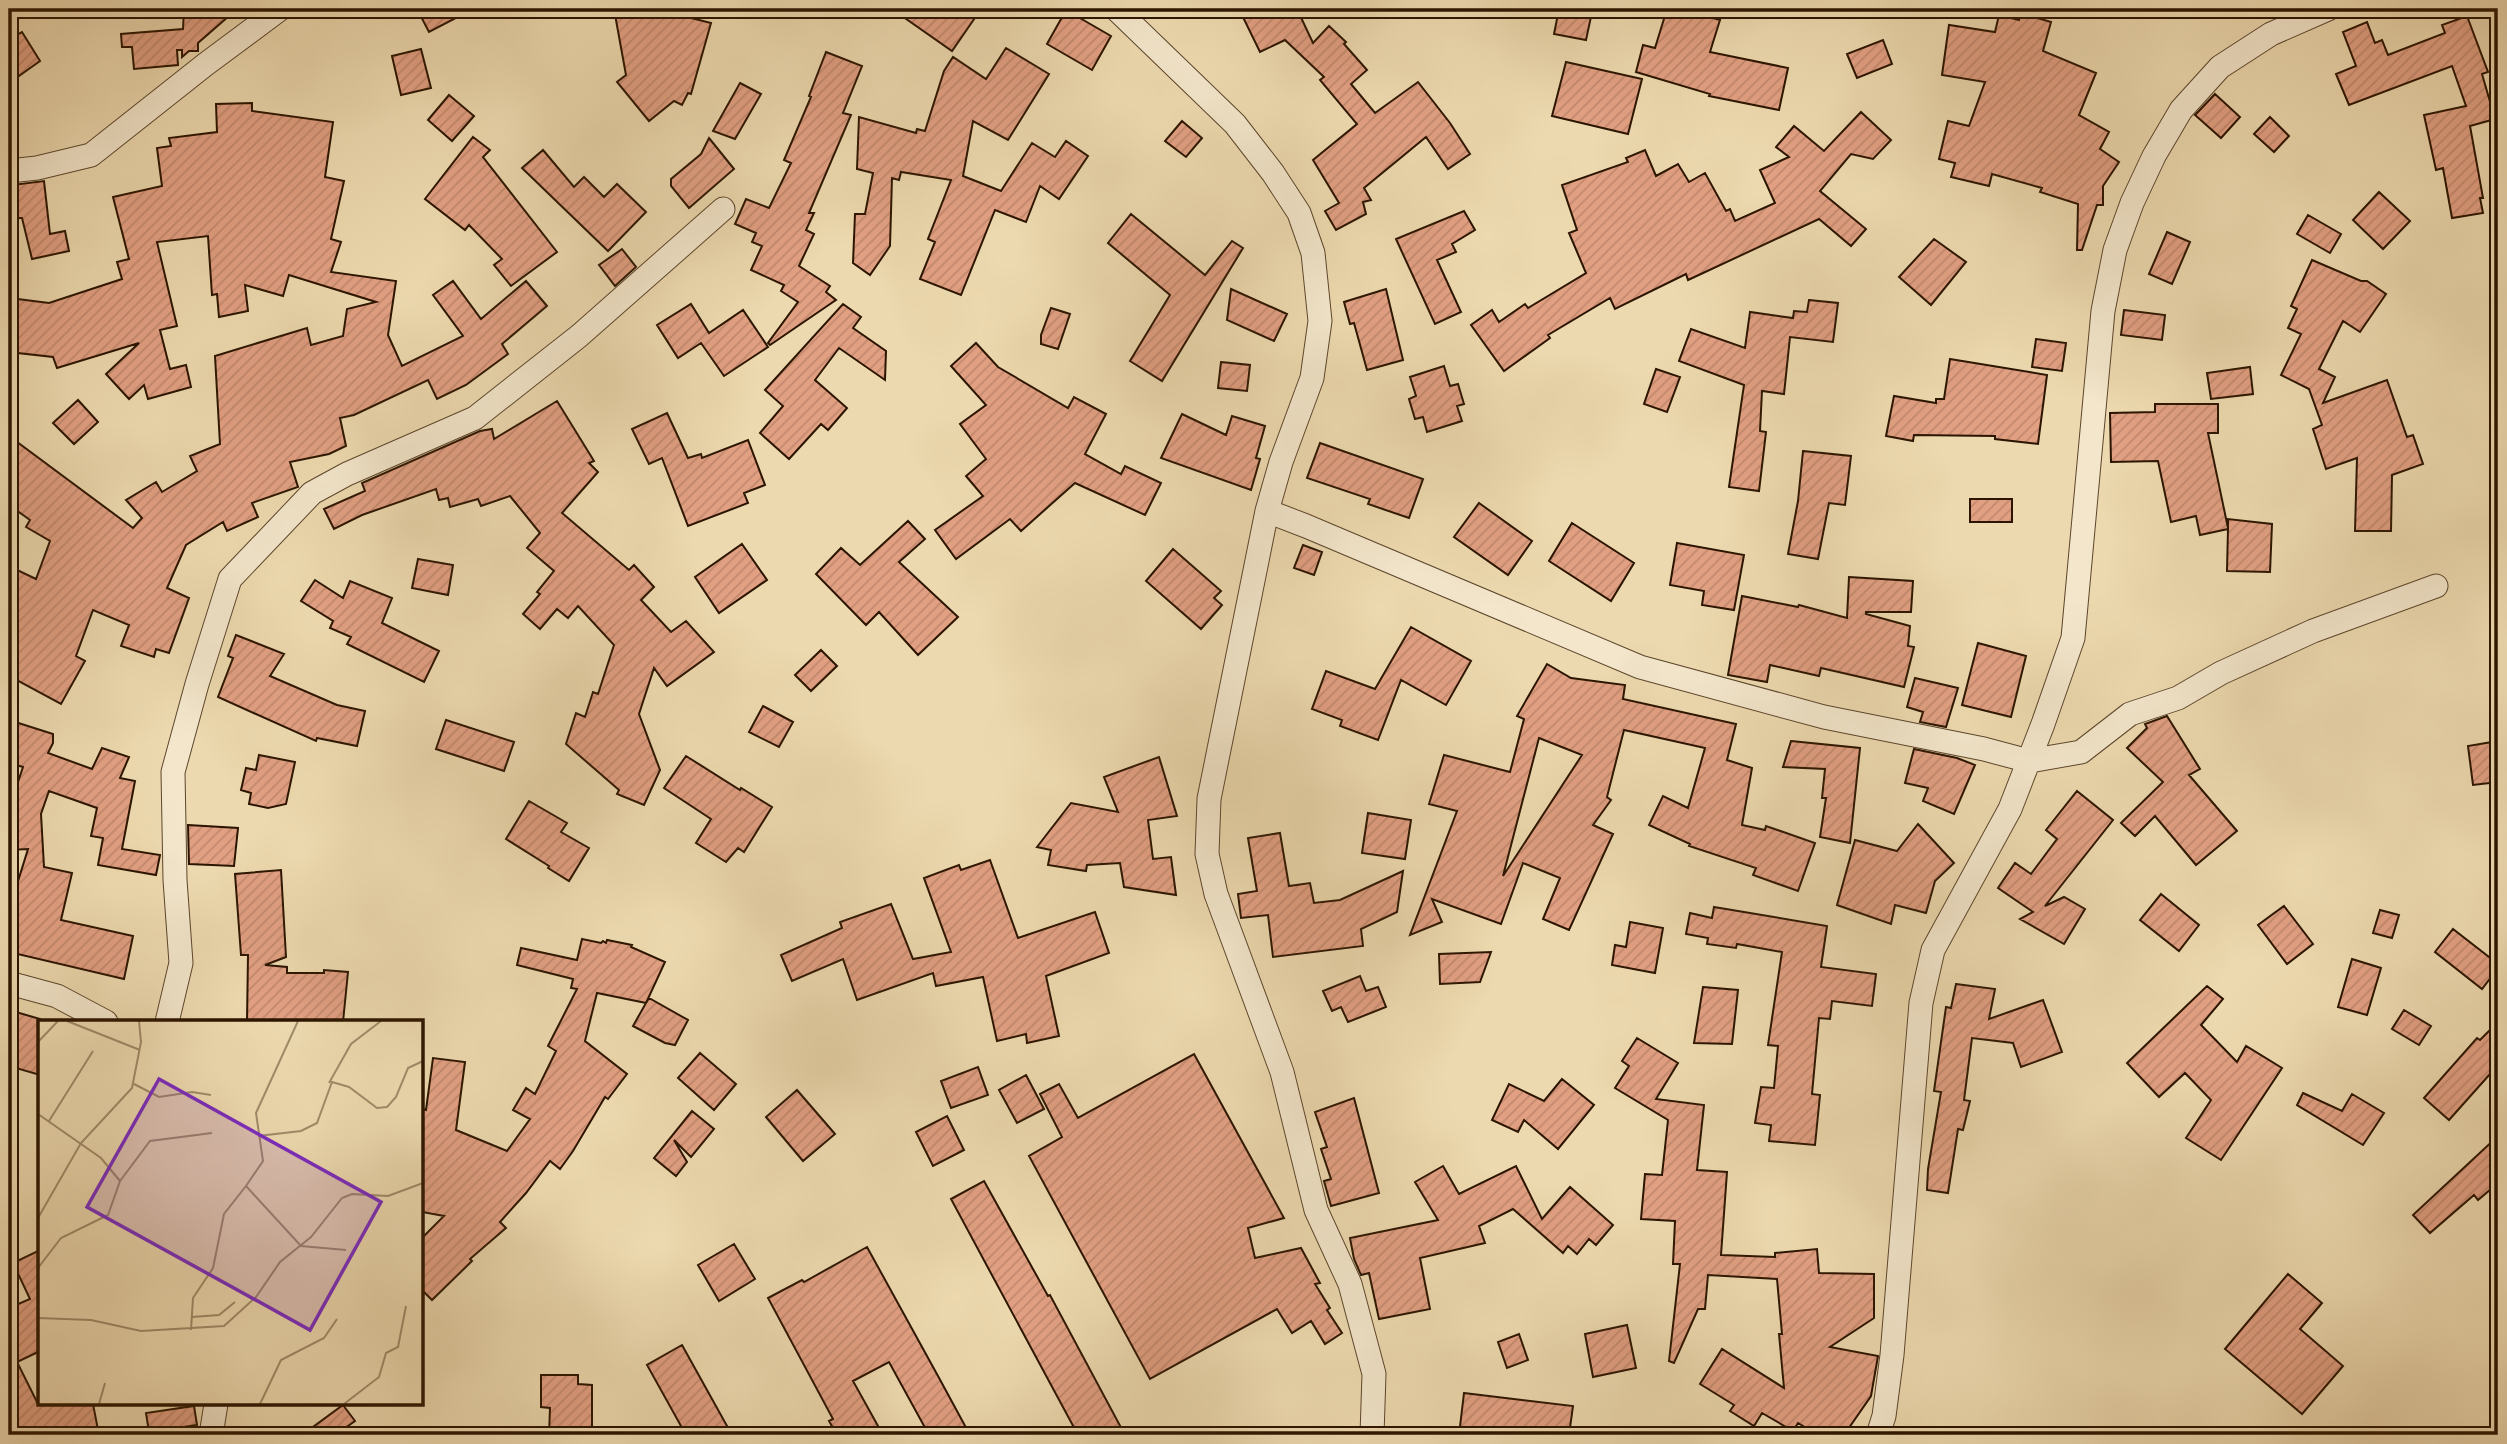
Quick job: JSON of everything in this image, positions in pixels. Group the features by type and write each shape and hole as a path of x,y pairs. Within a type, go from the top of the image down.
{"street":[{"path":"9,171 37,168 91,155 280,9"},
{"path":"1878,1435 1884,1416 1892,1355 1921,1003 1933,950 2010,809 2073,638 2104,311 2115,250 2132,203 2154,156 2181,110 2220,67 2271,34 2328,9"},
{"path":"1129,12 1235,124 1273,173 1299,213 1313,253 1320,321 1312,378 1281,462 1267,511 1209,799 1207,853 1216,894 1282,1072 1316,1209 1350,1284 1374,1374 1372,1435"},
{"path":"167,1020 181,963 175,880 173,772 230,579 312,493 347,474 475,418 579,336 723,209"},
{"path":"1267,511 1640,667 1824,717 1984,748 2029,761 2081,752 2130,714 2178,698 2221,673 2313,631 2436,586"},
{"path":"9,983 57,996 102,1020"},
{"path":"211,1435 216,1406"}],"building":[{"path":"184,9 237,9 198,43 198,51 189,51 182,57 182,50 177,50 178,65 134,69 132,47 122,47 121,34 183,29"},
{"path":"417,9 473,9 429,32"},
{"path":"614,9 670,9 671,13 711,23 691,94 688,93 682,105 674,101 649,121 617,82 626,75"},
{"path":"892,9 981,9 952,51"},
{"path":"1239,9 1297,9 1313,43 1329,26 1346,42 1344,44 1367,70 1351,84 1375,113 1418,82 1470,154 1448,169 1426,137 1364,188 1371,200 1363,202 1366,214 1336,230 1325,211 1339,203 1313,160 1357,124 1320,80 1324,77 1285,40 1260,52"},
{"path":"1559,9 1592,12 1586,40 1554,34"},
{"path":"1667,9 1681,9 1720,20 1710,52 1788,68 1779,110 1709,96 1710,94 1636,72 1643,45 1655,48"},
{"path":"1066,10 1111,36 1092,70 1047,44"},
{"path":"2020,13 2051,22 2043,51 2096,73 2079,115 2109,132 2100,149 2119,162 2103,186 2103,205 2097,205 2082,250 2077,250 2078,204 2040,192 2042,188 1992,174 1989,186 1951,177 1955,163 1939,159 1948,121 1969,126 1985,82 1942,75 1949,25 1995,32 1999,15 2019,20"},
{"path":"2467,16 2488,72 2482,74 2495,119 2470,126 2483,198 2480,198 2483,213 2452,218 2443,168 2436,170 2424,115 2466,106 2452,66 2349,105 2336,74 2356,66 2343,32 2367,22 2375,43 2382,40 2388,55 2445,33 2442,25"},
{"path":"22,32 40,61 9,83 9,39"},
{"path":"1883,40 1892,64 1857,78 1847,54"},
{"path":"1006,48 1049,74 1008,140 973,121 963,176 1001,191 1032,143 1055,157 1066,141 1088,156 1059,199 1040,186 1026,222 995,210 961,295 920,279 935,242 928,239 951,180 901,172 899,180 892,178 890,246 870,275 853,263 855,214 865,214 873,173 857,169 859,117 916,133 917,129 925,131 944,71 953,57 986,79"},
{"path":"421,49 431,88 401,95 392,56"},
{"path":"826,52 862,66 843,113 851,115 809,213 814,213 806,230 814,234 799,266 830,286 826,292 836,300 770,345 768,343 798,302 781,291 784,285 751,270 762,246 752,242 756,233 735,224 746,199 769,208 791,163 784,160 811,97 809,96"},
{"path":"1566,62 1642,79 1628,134 1552,116"},
{"path":"740,83 761,94 735,139 713,131"},
{"path":"2215,94 2240,117 2221,138 2195,115"},
{"path":"449,95 474,116 452,141 428,120"},
{"path":"252,103 252,111 333,122 325,177 344,181 331,239 341,242 331,272 396,281 388,335 402,366 463,336 433,295 453,281 481,319 526,281 547,306 502,344 508,354 466,385 437,399 428,380 354,415 340,418 346,446 329,454 290,462 298,487 252,503 258,517 227,531 223,522 186,545 167,588 189,598 169,653 156,649 154,657 121,646 129,625 93,610 76,656 85,661 61,704 9,676 9,566 36,579 50,541 26,527 30,520 9,505 9,436 133,528 142,518 126,500 156,482 162,492 197,471 190,456 220,444 215,356 307,328 311,345 343,336 347,309 376,302 289,275 283,296 245,285 248,311 219,317 217,294 212,295 208,236 157,242 177,326 160,330 170,369 186,365 191,387 148,399 144,385 129,399 106,374 139,343 57,368 53,357 9,352 9,298 49,303 122,279 117,262 129,259 113,197 162,186 157,148 171,146 169,138 217,132 216,104"},
{"path":"1861,112 1891,140 1873,159 1851,154 1820,191 1866,229 1851,246 1819,219 1688,280 1686,274 1615,309 1610,298 1548,335 1550,338 1504,371 1471,325 1492,310 1499,322 1525,304 1528,308 1586,273 1569,233 1577,230 1562,185 1628,162 1626,158 1645,150 1656,176 1678,164 1689,182 1705,173 1726,211 1730,209 1735,221 1775,203 1760,170 1789,157 1776,147 1794,126 1824,151"},
{"path":"2270,117 2289,136 2274,152 2254,134"},
{"path":"1182,121 1202,138 1186,157 1165,141"},
{"path":"473,137 490,150 483,157 557,252 511,286 494,265 502,259 469,225 465,230 425,199"},
{"path":"709,138 734,169 689,208 671,186 671,179 701,154"},
{"path":"543,150 574,187 584,177 604,197 617,184 646,212 608,251 522,168"},
{"path":"44,181 50,234 65,231 69,251 32,259 22,218 16,218 12,185"},
{"path":"2379,192 2410,221 2383,249 2353,220"},
{"path":"1464,211 1475,230 1452,244 1456,252 1437,260 1461,312 1435,324 1396,239"},
{"path":"1131,214 1205,275 1232,241 1243,248 1162,381 1130,361 1170,295 1108,243"},
{"path":"2308,215 2341,234 2330,253 2297,234"},
{"path":"2167,232 2190,242 2172,284 2149,274"},
{"path":"1934,239 1966,262 1931,305 1899,277"},
{"path":"622,249 636,267 615,286 599,265"},
{"path":"2312,260 2361,281 2367,281 2386,294 2360,332 2343,321 2319,369 2335,377 2323,403 2387,380 2407,437 2413,435 2423,464 2392,475 2391,531 2355,531 2357,458 2326,469 2313,429 2322,425 2309,389 2281,375 2301,334 2288,328 2297,309 2291,306"},
{"path":"1231,289 1287,314 1274,341 1227,320"},
{"path":"1386,289 1403,360 1367,370 1354,323 1350,324 1344,302"},
{"path":"1809,300 1838,303 1833,342 1790,337 1784,394 1762,391 1760,431 1766,432 1759,491 1729,487 1744,385 1679,361 1691,329 1745,348 1750,312 1793,318 1794,311 1807,312"},
{"path":"691,304 709,333 743,310 768,347 724,376 701,343 678,358 657,325"},
{"path":"843,304 861,317 853,328 886,351 885,380 839,348 815,380 847,408 828,430 821,424 789,459 760,433 783,406 765,390"},
{"path":"1051,308 1070,314 1058,349 1041,344 1041,335"},
{"path":"2124,310 2165,315 2162,340 2121,335"},
{"path":"2036,339 2066,343 2062,371 2032,367"},
{"path":"976,343 998,367 1068,408 1074,397 1106,414 1085,454 1121,474 1125,466 1161,483 1145,515 1075,483 1021,531 1010,519 956,559 935,530 983,496 966,476 986,459 960,424 986,405 951,366"},
{"path":"1950,359 2047,375 2038,444 1995,439 1995,436 1914,435 1913,441 1886,436 1894,396 1936,403 1936,399 1944,399"},
{"path":"1221,362 1250,365 1247,391 1218,388"},
{"path":"1444,366 1450,386 1458,384 1464,404 1457,406 1462,421 1427,432 1423,417 1415,419 1409,399 1416,396 1410,377"},
{"path":"2250,367 2253,394 2211,399 2207,373"},
{"path":"1656,369 1680,377 1667,412 1644,404"},
{"path":"78,400 98,422 74,444 53,423"},
{"path":"557,401 594,461 589,463 598,472 562,513 629,570 634,565 654,587 641,600 671,632 686,621 714,652 667,686 654,668 639,714 660,770 644,805 617,794 619,790 566,744 576,713 585,717 593,692 598,694 614,645 578,606 568,618 557,609 540,629 523,614 554,571 527,548 540,533 510,496 481,506 478,499 450,507 448,498 439,500 436,489 362,515 334,529 324,509 365,491 362,483 480,431 492,429 494,439"},
{"path":"2155,404 2218,404 2218,433 2208,433 2228,528 2228,519 2272,524 2270,572 2227,571 2228,529 2200,535 2196,516 2171,522 2158,461 2111,462 2110,413 2155,412"},
{"path":"667,413 688,458 701,454 702,458 748,440 765,485 744,493 748,503 688,526 662,458 649,464 632,429"},
{"path":"1182,414 1226,435 1232,416 1265,426 1256,458 1260,459 1251,490 1161,458"},
{"path":"1320,443 1423,479 1409,518 1368,504 1370,499 1307,478"},
{"path":"1803,451 1851,456 1845,505 1829,503 1818,559 1788,554 1798,501"},
{"path":"1970,499 2012,499 2012,522 1970,522"},
{"path":"1479,503 1532,541 1508,575 1454,537"},
{"path":"908,521 925,539 899,562 958,617 918,655 879,612 866,625 816,574 841,548 860,565"},
{"path":"1572,523 1634,563 1611,601 1549,561"},
{"path":"1677,543 1744,555 1734,610 1702,605 1704,591 1670,585"},
{"path":"742,544 767,580 719,613 695,577"},
{"path":"1303,545 1322,552 1314,575 1294,568"},
{"path":"1173,549 1221,591 1214,598 1222,605 1201,629 1146,581"},
{"path":"418,559 453,565 448,595 412,588"},
{"path":"1849,577 1913,581 1911,612 1866,612 1910,626 1908,646 1914,647 1904,687 1821,668 1819,676 1770,665 1767,682 1728,675 1742,596 1798,607 1799,605 1847,618"},
{"path":"315,580 343,598 350,581 392,598 382,623 439,651 424,682 347,644 351,637 330,628 333,621 301,601"},
{"path":"1411,627 1471,661 1446,705 1401,680 1378,740 1340,726 1342,720 1312,709 1326,671 1375,689"},
{"path":"236,635 284,654 270,676 337,705 365,711 357,746 317,738 316,741 218,697 233,658 228,656"},
{"path":"1978,643 2026,656 2011,717 1962,705"},
{"path":"821,650 837,666 811,691 795,675"},
{"path":"1547,664 1571,678 1625,685 1623,699 1736,724 1727,760 1752,768 1742,825 1765,830 1766,826 1815,843 1798,891 1753,875 1756,868 1689,846 1690,844 1649,825 1663,796 1688,808 1705,748 1624,730 1607,797 1611,800 1593,825 1613,834 1569,930 1543,919 1560,878 1523,863 1501,924 1432,899 1442,922 1410,935 1457,811 1429,804 1444,755 1510,772 1524,719 1517,716","holes":["1539,738 1582,755 1503,876"]},
{"path":"1915,678 1958,688 1946,727 1920,722 1923,712 1907,707"},
{"path":"763,706 793,722 779,747 749,732"},
{"path":"2167,716 2200,769 2189,775 2237,831 2196,865 2155,816 2135,836 2121,823 2163,782 2127,748 2147,728 2145,724"},
{"path":"9,720 53,734 53,743 48,753 92,769 102,748 129,757 120,778 135,781 122,849 160,855 156,875 98,865 103,838 91,836 97,808 49,791 41,814 44,867 72,873 61,920 133,936 124,979 9,952 9,893 14,894 28,849 9,850 9,809 23,767 9,763"},
{"path":"446,720 514,742 504,771 436,749"},
{"path":"1791,741 1860,748 1850,843 1820,837 1826,798 1822,798 1825,769 1783,767"},
{"path":"2498,741 2498,782 2473,785 2468,746"},
{"path":"1914,749 1957,758 1975,765 1954,814 1923,801 1928,788 1905,783"},
{"path":"259,755 295,762 286,804 268,808 249,804 251,793 241,790 246,768 256,770"},
{"path":"686,756 772,807 744,852 738,848 726,862 696,843 711,819 664,788"},
{"path":"1159,757 1177,816 1148,820 1153,859 1171,857 1176,895 1124,887 1120,863 1087,865 1086,871 1048,865 1051,850 1037,847 1071,803 1118,812 1104,777"},
{"path":"2077,791 2113,820 2045,906 2064,897 2085,909 2064,944 2020,919 2033,912 1998,888 2015,863 2031,874 2057,839 2046,830"},
{"path":"529,801 567,823 561,832 589,848 569,881 506,839"},
{"path":"1368,813 1411,820 1405,859 1362,853"},
{"path":"1918,824 1954,863 1935,881 1926,913 1895,905 1891,924 1837,905 1855,840 1897,851"},
{"path":"188,825 238,828 234,866 189,864"},
{"path":"1280,833 1289,886 1310,883 1314,903 1340,900 1403,871 1397,912 1361,929 1363,946 1273,957 1268,915 1241,918 1238,894 1257,891 1248,838"},
{"path":"990,860 1018,938 1095,912 1109,953 1046,976 1059,1036 1027,1043 1026,1034 997,1041 983,977 936,986 933,973 857,1000 843,959 792,981 781,955 842,928 840,922 891,904 913,959 951,952 924,878 959,865 961,870"},
{"path":"281,870 286,957 265,965 287,967 287,973 324,973 324,970 348,972 343,1020 247,1020 248,955 241,955 235,874"},
{"path":"2161,894 2199,925 2179,951 2140,920"},
{"path":"2284,906 2313,944 2287,964 2258,925"},
{"path":"1714,907 1827,926 1821,967 1876,974 1872,1006 1832,1001 1830,1019 1819,1018 1812,1094 1820,1095 1815,1145 1769,1141 1771,1125 1755,1123 1761,1087 1774,1088 1778,1046 1768,1045 1782,952 1737,944 1736,948 1707,944 1708,938 1686,934 1690,913 1712,918"},
{"path":"2380,910 2399,915 2392,938 2373,933"},
{"path":"1630,922 1663,928 1655,973 1612,965 1615,945 1626,947"},
{"path":"2453,929 2498,964 2498,968 2482,989 2435,952"},
{"path":"582,939 632,945 631,947 665,962 646,1003 597,993 585,1041 627,1074 608,1099 605,1097 560,1169 550,1161 500,1222 506,1228 470,1259 472,1261 432,1300 424,1292 424,1236 444,1216 424,1212 424,1110 433,1058 465,1062 456,1130 507,1151 530,1119 513,1110 526,1088 535,1094 556,1051 548,1046 577,989 571,988 573,979 517,965 521,948 577,960"},
{"path":"1491,952 1480,982 1440,984 1439,954"},
{"path":"2352,959 2381,968 2367,1015 2338,1007"},
{"path":"1360,976 1366,991 1378,987 1386,1007 1348,1022 1341,1007 1332,1011 1323,991"},
{"path":"1956,984 1995,989 1989,1019 2043,1000 2062,1052 2021,1067 2013,1043 1972,1038 1964,1100 1970,1101 1963,1130 1958,1129 1948,1193 1927,1190 1941,1092 1934,1091 1946,1007 1951,1008"},
{"path":"2207,986 2223,999 2201,1025 2237,1062 2246,1046 2282,1068 2221,1160 2186,1138 2211,1100 2185,1073 2159,1097 2127,1063"},
{"path":"1703,987 1738,990 1732,1044 1694,1043"},
{"path":"649,998 688,1020 675,1045 665,1043 633,1026"},
{"path":"9,1010 40,1019 38,1074 9,1066"},
{"path":"2404,1010 2431,1026 2419,1045 2392,1029"},
{"path":"2498,1022 2498,1065 2449,1120 2424,1098 2477,1038 2480,1040"},
{"path":"1637,1038 1678,1063 1656,1099 1704,1105 1697,1170 1727,1172 1721,1255 1775,1257 1775,1253 1817,1249 1819,1273 1874,1274 1874,1318 1830,1347 1878,1356 1871,1396 1844,1435 1818,1435 1798,1423 1793,1431 1762,1413 1754,1426 1730,1411 1734,1405 1700,1384 1722,1349 1784,1388 1777,1279 1708,1275 1705,1309 1698,1309 1674,1363 1669,1361 1680,1264 1673,1264 1675,1221 1641,1219 1645,1174 1662,1175 1668,1120 1615,1088 1629,1066 1622,1061"},
{"path":"700,1053 736,1084 714,1110 678,1078"},
{"path":"1194,1054 1284,1218 1248,1228 1255,1258 1301,1248 1320,1283 1315,1284 1330,1308 1327,1310 1342,1333 1325,1344 1311,1321 1292,1333 1277,1309 1150,1379 1029,1156 1062,1137 1040,1094 1059,1084 1078,1118"},
{"path":"978,1067 988,1095 951,1108 941,1081"},
{"path":"1026,1075 1044,1109 1017,1123 999,1090"},
{"path":"1562,1079 1594,1105 1558,1149 1524,1120 1518,1132 1492,1120 1509,1084 1544,1101"},
{"path":"797,1090 835,1134 803,1161 766,1117"},
{"path":"2303,1093 2342,1111 2352,1094 2384,1113 2363,1145 2297,1105"},
{"path":"1354,1098 1379,1193 1331,1206 1324,1181 1331,1179 1321,1149 1327,1147 1315,1112"},
{"path":"692,1111 714,1129 691,1157 674,1140 687,1162 676,1176 654,1158"},
{"path":"947,1116 964,1150 933,1166 916,1132"},
{"path":"2498,1136 2498,1183 2478,1200 2474,1195 2430,1233 2413,1215"},
{"path":"1443,1166 1459,1194 1516,1166 1542,1219 1570,1187 1613,1225 1596,1245 1589,1239 1577,1254 1568,1246 1563,1253 1513,1209 1479,1226 1485,1243 1420,1258 1430,1309 1379,1319 1369,1273 1361,1275 1354,1259 1350,1238 1438,1220 1415,1182"},
{"path":"984,1181 1048,1296 1050,1295 1125,1435 1078,1435 951,1199"},
{"path":"734,1244 755,1279 719,1301 698,1265"},
{"path":"867,1247 970,1435 929,1435 889,1362 853,1381 883,1435 837,1435 829,1421 833,1419 768,1298 802,1280 804,1282"},
{"path":"38,1251 38,1352 17,1362 38,1406 93,1406 99,1435 9,1435 9,1308 30,1299 13,1263"},
{"path":"2288,1274 2322,1303 2300,1329 2343,1366 2302,1414 2225,1349"},
{"path":"1627,1325 1636,1368 1593,1377 1585,1334"},
{"path":"1519,1334 1528,1360 1507,1368 1498,1342"},
{"path":"682,1345 732,1435 686,1435 647,1365"},
{"path":"541,1375 578,1375 578,1384 592,1385 592,1435 549,1435 550,1408 541,1407"},
{"path":"1464,1393 1573,1406 1569,1435 1459,1435"},
{"path":"194,1406 197,1425 149,1432 146,1413"},
{"path":"342,1406 355,1421 335,1435 302,1435"}]}
